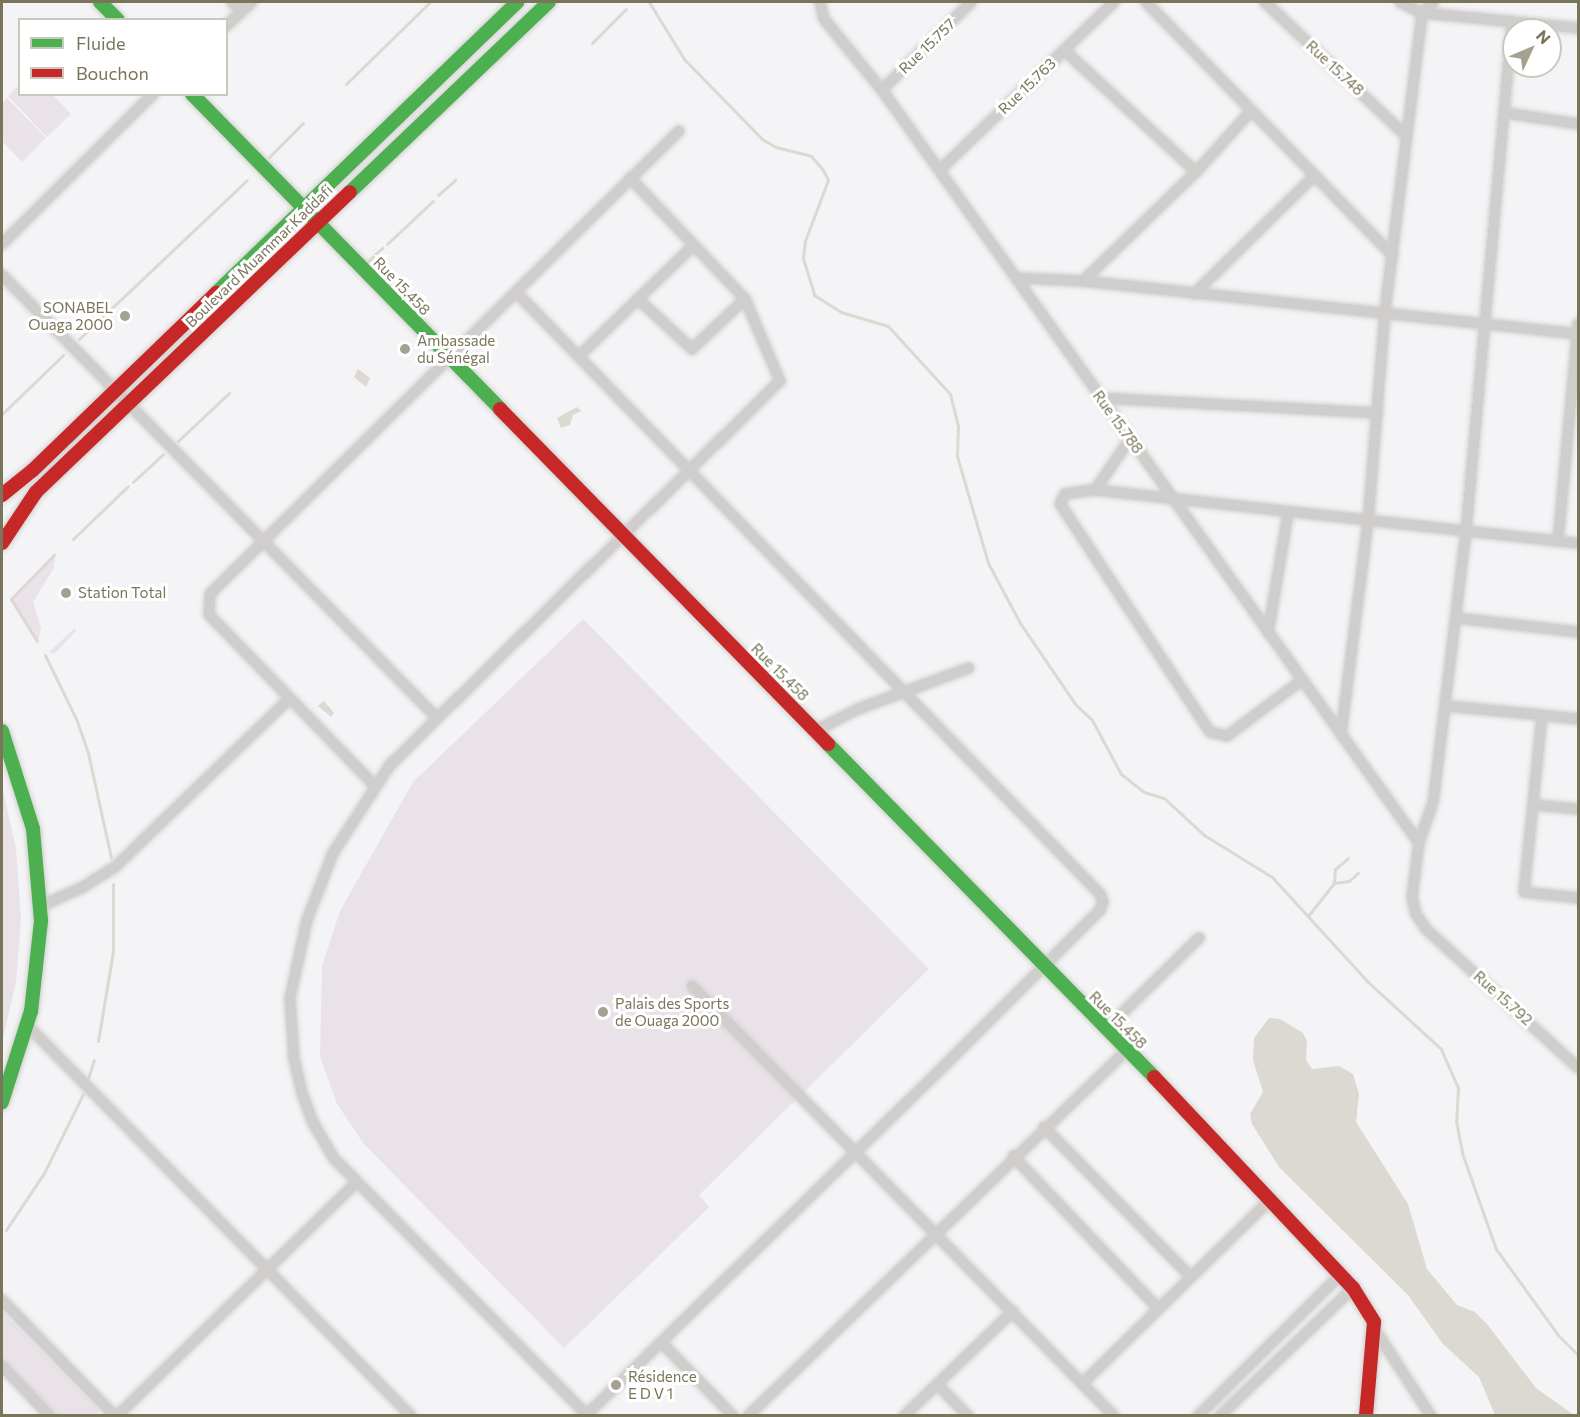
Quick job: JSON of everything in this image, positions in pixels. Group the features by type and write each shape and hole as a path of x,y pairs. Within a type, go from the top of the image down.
{"main road":[{"path":"100,2 116,18"},
{"name":"Boulevard Muammar Kaddafi","path":"2,495 33,470 517,2"},
{"name":"Boulevard Muammar Kaddafi","path":"2,543 36,492 130,405 549,2"},
{"name":"Rue 15.458","path":"194,96 1271,1199 1353,1288 1368,1307 1374,1328"},
{"path":"2,731 30,814 41,906 39,967 28,1026 2,1102"},
{"path":"1366,1416 1374,1328"}],"street":[{"path":"232,2 242,11"},
{"path":"228,24 252,2"},
{"name":"Rue 15.788","path":"820,2 824,19 882,90 1419,843"},
{"name":"Rue 15.757","path":"882,90 971,2"},
{"name":"Rue 15.763","path":"940,171 1114,2"},
{"path":"1146,2 1250,112 1393,256"},
{"name":"Rue 15.748","path":"1265,2 1405,135"},
{"path":"1400,2 1422,13 1502,23"},
{"path":"1341,735 1368,522 1385,311 1405,135 1422,13 1434,2"},
{"path":"1562,27 1578,28"},
{"path":"1064,50 1196,172"},
{"path":"1419,843 1433,802 1446,706 1466,531 1483,321 1508,78"},
{"path":"2,244 151,96"},
{"path":"1083,281 1196,172 1250,112"},
{"path":"1506,113 1578,124"},
{"path":"375,786 288,699 209,615 207,604 210,594 679,131"},
{"path":"1194,294 1314,176"},
{"path":"516,292 579,356 690,471 904,691 1100,894 1100,910 586,1415 333,1157 313,1123 294,1059 290,998 301,940 322,878 351,819 375,786 436,717 690,471 780,381 745,299 692,247 630,178"},
{"path":"579,356 692,247"},
{"path":"2,275 265,539 436,717"},
{"path":"1016,278 1083,281 1194,294 1578,330 1575,416 1558,541"},
{"path":"638,299 692,349 745,299"},
{"path":"1101,398 1378,413"},
{"path":"1095,490 1130,439"},
{"path":"1302,681 1227,736 1210,732 1060,504 1065,494 1095,490 1175,502 1578,543"},
{"path":"1268,633 1288,514"},
{"path":"1456,618 1578,632"},
{"path":"815,731 904,691 969,668"},
{"path":"41,906 83,887 115,867 288,699"},
{"path":"1446,706 1578,719"},
{"path":"1542,715 1524,892 1578,898"},
{"path":"1534,805 1578,809"},
{"name":"Rue 15.792","path":"1419,843 1412,897 1416,914 1426,929 1578,1068"},
{"path":"1105,1030 1199,938"},
{"path":"692,986 936,1231 1114,1416"},
{"path":"28,1026 411,1416"},
{"path":"748,1416 1013,1156 1126,1051"},
{"path":"1044,1127 1190,1276"},
{"path":"1013,1156 1158,1308"},
{"path":"2,1300 116,1416 357,1182"},
{"path":"1083,1383 1271,1199"},
{"path":"1198,1416 1341,1275"},
{"path":"1220,1416 1353,1288"},
{"path":"904,1416 1013,1311"},
{"path":"1374,1328 1431,1416"},
{"path":"661,1342 733,1416"},
{"path":"2,1366 50,1416"},
{"path":"937,1384 968,1416"}],"shaded area":[{"path":"18,86 18,96 54,96 71,114 47,137 8,96"},
{"path":"7,98 46,138 22,162 2,141 2,103"},
{"path":"358,369 370,378 366,387 354,377"},
{"path":"577,407 581,411 573,415 570,425 561,428 557,418"},
{"path":"55,555 54,568 33,602 41,628 38,642 12,599"},
{"name":"Palais des Sports de Ouaga 2000","path":"583,619 929,969 699,1195 709,1207 564,1348 364,1144 337,1104 320,1056 322,966 340,911 413,782"},
{"path":"74,629 77,630 54,654 49,652"},
{"path":"324,701 334,713 331,717 318,706"},
{"path":"2,786 16,849 21,919 16,982 2,1043"},
{"path":"1269,1018 1280,1019 1303,1033 1307,1041 1306,1060 1312,1069 1339,1066 1353,1074 1359,1094 1356,1122 1408,1204 1427,1269 1457,1305 1475,1312 1487,1324 1536,1388 1574,1415 1495,1415 1479,1377 1443,1344 1408,1295 1279,1167 1252,1124 1250,1114 1263,1092 1253,1060 1254,1038"},
{"path":"2,1311 100,1411 95,1415 57,1415 2,1360"}],"waterway":[{"path":"346,84 430,2"},
{"path":"649,2 684,59 762,139 776,147 811,156 823,170 828,180 805,241 803,258 814,295 841,312 888,326 950,394 958,426 957,456 988,563 1020,623 1076,705 1092,720 1121,774 1144,792 1164,798 1204,835 1272,877 1368,982 1441,1049 1458,1088 1456,1121 1462,1153 1496,1249 1558,1335 1578,1355"},
{"path":"592,43 626,9"},
{"path":"269,157 303,123"},
{"path":"79,339 247,180"},
{"path":"438,195 455,180"},
{"path":"387,244 433,201"},
{"path":"367,262 382,248"},
{"path":"2,414 63,355"},
{"path":"178,441 229,393"},
{"path":"133,482 163,454"},
{"path":"73,539 128,486"},
{"path":"37,641 11,599 54,555"},
{"path":"45,655 77,721 88,753 111,858"},
{"path":"1308,916 1334,883 1335,869 1348,858"},
{"path":"1334,883 1349,881 1358,873"},
{"path":"98,1041 113,951 113,884"},
{"path":"88,1078 94,1060"},
{"path":"6,1230 44,1173 83,1094"}],"traffic: fast":[{"path":"100,2 116,18"},
{"path":"216,293 517,2"},
{"path":"350,192 549,2"},
{"path":"194,96 500,409"},
{"path":"2,731 33,829 41,921 31,1011 2,1102"},
{"path":"828,744 1154,1077"}],"traffic: jam":[{"path":"2,543 36,492 350,192"},
{"path":"2,495 33,470 216,293"},
{"path":"500,409 828,744"},
{"path":"1154,1077 1353,1288 1374,1322 1366,1416"}],"place":[{"name":"SONABEL Ouaga 2000","path":"125,316"},
{"name":"Ambassade du Sénégal","path":"405,349"},
{"name":"Station Total","path":"66,593"},
{"name":"Palais des Sports de Ouaga 2000","path":"603,1012"},
{"name":"Résidence E D V 1","path":"616,1385"}]}
